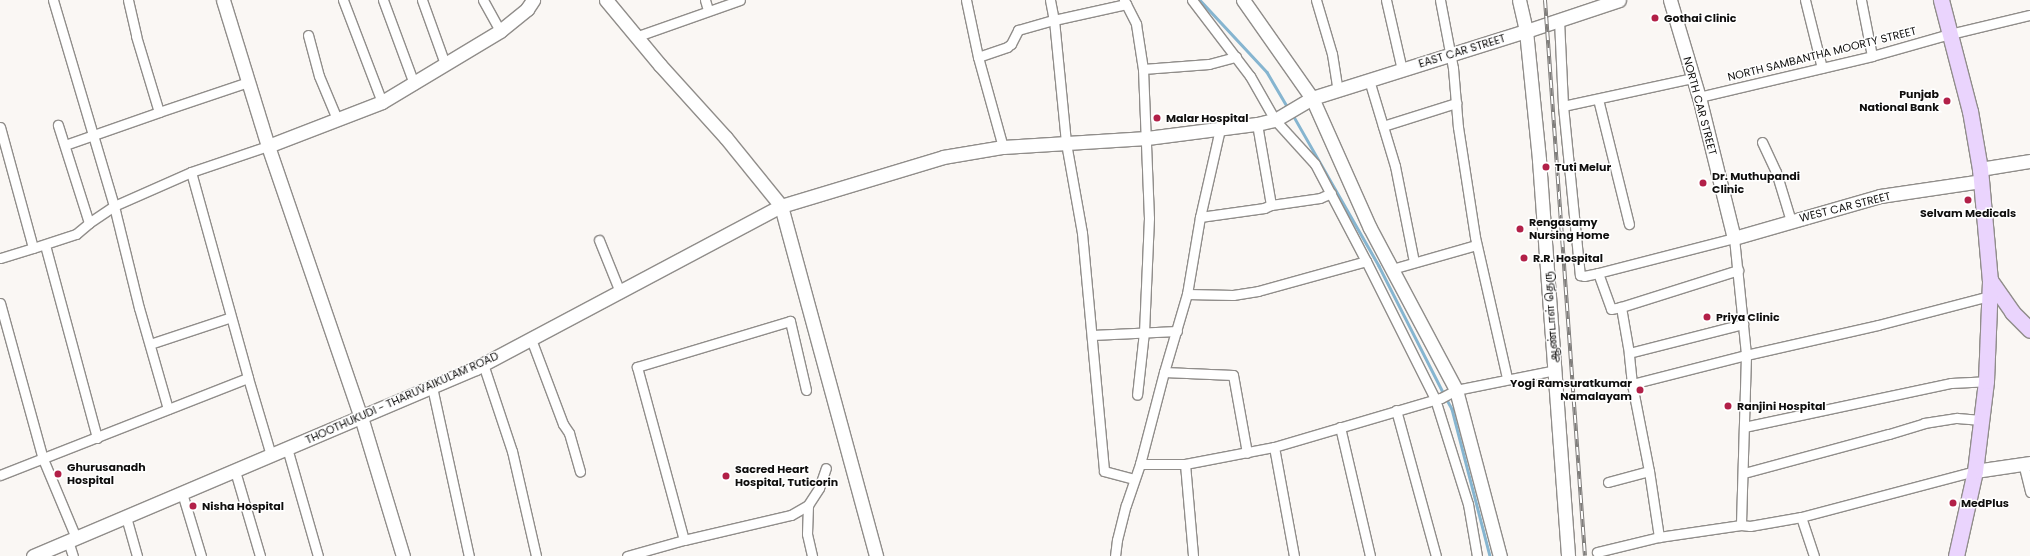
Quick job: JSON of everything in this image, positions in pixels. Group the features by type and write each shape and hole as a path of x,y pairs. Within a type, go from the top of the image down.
{"main road":[{"path":"1940,0 1970,111 1980,175 1990,280 1986,381 1975,470 1956,556"},
{"path":"1990,280 2012,312 2030,330"}],"street":[{"path":"53,0 114,206 168,409"},
{"path":"128,0 136,36 159,112"},
{"path":"223,0 268,146 361,417 403,556"},
{"path":"343,0 382,102"},
{"path":"383,0 414,84"},
{"path":"422,0 445,64"},
{"path":"484,0 500,31"},
{"path":"0,258 76,234 114,206 191,172 268,146 382,102 500,31 527,9 533,0"},
{"path":"606,0 638,36 660,65 726,138 782,206 876,556"},
{"path":"705,0 708,10"},
{"path":"638,36 708,10 740,0"},
{"path":"966,0 978,57 1003,147"},
{"path":"1050,0 1054,20 1066,143 1082,233 1104,471 1134,479"},
{"path":"1192,0 1250,76 1278,118 1315,164 1438,399 1468,504 1477,556"},
{"path":"1243,0 1309,100 1370,228 1453,391 1500,556"},
{"path":"1316,0 1332,54 1338,90"},
{"path":"1386,0 1402,70"},
{"path":"1440,0 1450,55 1458,127 1476,245 1507,378"},
{"name":"ஆண்டாள் தெரு","path":"1519,0 1526,31 1540,160 1568,556"},
{"name":"EAST CAR STREET","path":"1066,143 1147,138 1257,124 1278,118 1309,100 1338,90 1526,31 1602,3 1619,0"},
{"name":"NORTH CAR STREET","path":"1670,0 1698,96 1734,238 1746,355 1744,473 1741,525"},
{"path":"1805,0 1822,68"},
{"path":"1861,0 1872,56"},
{"path":"978,57 1006,48 1011,44 1018,30 1125,2 1136,24 1144,68 1150,218 1144,332 1136,395"},
{"name":"NORTH SAMBANTHA MOORTY STREET","path":"1698,96 1872,56 1950,34 2030,15"},
{"path":"1559,20 1563,106 1578,269 1580,275 1584,276 1598,273 1734,238"},
{"path":"308,35 319,76 337,119"},
{"path":"1144,68 1209,64 1236,57"},
{"path":"1563,106 1598,100 1693,78"},
{"path":"1368,80 1395,166 1414,262"},
{"path":"65,145 248,82"},
{"path":"1598,100 1629,224"},
{"path":"1383,126 1456,103"},
{"path":"1257,124 1272,205"},
{"path":"58,125 89,223"},
{"path":"0,127 33,248"},
{"path":"1115,556 1117,540 1134,479 1140,464 1164,372 1187,294 1200,217 1220,129"},
{"path":"1762,142 1776,172 1791,221"},
{"name":"THOOTHUKUDI - THARUVAIKULAM ROAD","path":"32,556 235,471 483,364 782,206 943,157 1003,147 1066,143"},
{"name":"WEST CAR STREET","path":"1734,238 1880,196 1980,175 2030,161"},
{"path":"191,172 271,455"},
{"path":"1200,217 1320,198 1331,193"},
{"path":"599,240 620,292"},
{"path":"45,245 97,438"},
{"path":"1392,269 1476,245"},
{"path":"1187,294 1233,295 1258,291 1366,261"},
{"path":"1598,273 1611,309 1622,307 1738,270"},
{"path":"1632,384 1746,355 1878,325 1989,296"},
{"path":"0,303 43,459 72,540 73,556"},
{"path":"1622,307 1632,384 1649,471 1659,537"},
{"path":"150,344 231,317"},
{"path":"684,540 637,367 790,320 806,390"},
{"path":"1629,353 1743,324"},
{"path":"1092,335 1176,331"},
{"path":"531,339 563,424 569,433 580,471"},
{"path":"483,364 512,450 536,556"},
{"path":"1140,464 1185,464 1274,447 1396,410 1438,399 1453,391 1507,378 1555,370"},
{"path":"1164,372 1233,375 1247,453"},
{"path":"0,475 248,378"},
{"path":"1744,427 1951,383 1986,381"},
{"path":"432,387 468,556"},
{"path":"1396,410 1436,556"},
{"path":"1744,473 1924,423 1957,418 1981,420"},
{"path":"1340,427 1370,556"},
{"path":"1274,447 1294,556"},
{"path":"287,448 318,556"},
{"path":"1597,552 1659,537 1741,525 1750,526 1801,517 1975,470 2027,463 2030,492"},
{"path":"1185,464 1193,556"},
{"path":"627,556 684,540 791,514 808,505 819,488 826,468"},
{"path":"235,471 260,556"},
{"path":"1608,482 1649,471"},
{"path":"182,493 201,556"},
{"path":"808,505 807,534 812,556"},
{"path":"126,517 137,556"},
{"path":"1801,517 1814,556"}],"waterway":[{"path":"1200,0 1267,72 1288,108"},
{"path":"1293,115 1379,266 1444,394"},
{"path":"1446,398 1452,409 1490,556"}],"railway":[{"path":"1545,0 1585,556"}],"place":[{"name":"Gothai Clinic","path":"1655,18"},
{"name":"Punjab National Bank","path":"1947,101"},
{"name":"Malar Hospital","path":"1157,118"},
{"name":"Tuti Melur","path":"1546,167"},
{"name":"Dr. Muthupandi Clinic","path":"1703,183"},
{"name":"Selvam Medicals","path":"1968,200"},
{"name":"Rengasamy Nursing Home","path":"1520,229"},
{"name":"R.R. Hospital","path":"1524,258"},
{"name":"Priya Clinic","path":"1707,317"},
{"name":"Yogi Ramsuratkumar Namalayam","path":"1640,390"},
{"name":"Ranjini Hospital","path":"1728,406"},
{"name":"Ghurusanadh Hospital","path":"58,474"},
{"name":"Sacred Heart Hospital, Tuticorin","path":"726,476"},
{"name":"MedPlus","path":"1953,503"},
{"name":"Nisha Hospital","path":"193,506"}]}
